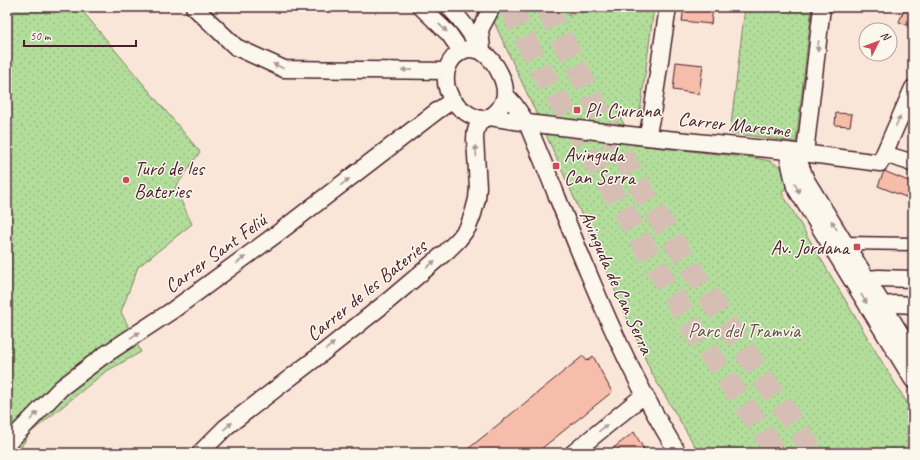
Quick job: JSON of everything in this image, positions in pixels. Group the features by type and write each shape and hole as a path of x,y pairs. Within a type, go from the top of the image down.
{"street":[{"path":"194,7 236,47 284,68 446,71"},
{"path":"421,7 449,34 461,51"},
{"path":"450,7 468,29 482,52 493,63 499,72 505,94 527,123"},
{"path":"482,52 480,30 492,7"},
{"path":"647,137 652,114 668,7"},
{"path":"805,153 822,7"},
{"path":"482,52 474,49 461,51 448,64 446,71 447,82 453,100 474,117 486,118 499,109 505,94"},
{"path":"913,88 884,154 908,161 913,164"},
{"name":"Carrer Sant Feliú","path":"7,444 61,388 103,356 173,310 278,233 453,100"},
{"name":"Carrer Maresme","path":"486,118 647,137 805,153 880,163 884,154"},
{"name":"Carrer de les Bateríes","path":"200,453 226,428 382,306 459,239 468,227 477,199 478,187 475,131 477,125 486,118"},
{"name":"Avinguda de Can Serra","path":"527,123 610,324 644,395 678,453"},
{"path":"787,151 800,164 806,180 883,305 911,346"},
{"path":"787,151 795,186 913,380"},
{"path":"845,243 913,244"},
{"path":"867,279 913,279"},
{"path":"883,305 913,305"},
{"path":"573,453 644,395"}],"green space":[{"path":"7,7 79,7 200,152 175,188 192,224 138,267 121,312 141,352 105,372 30,433 17,453 7,453"},
{"name":"Parc del Tramvia","path":"487,7 565,7 569,16 587,7 654,7 640,113 617,112 636,145 754,158 770,161 782,168 790,181 782,193 913,413 913,453 699,453 652,374 544,130"},
{"path":"745,7 812,7 796,142 730,133"}],"building":[{"path":"684,7 713,7 711,24 682,21"},
{"path":"905,7 913,7 913,27 899,22"},
{"path":"676,62 703,65 699,94 673,90"},
{"path":"836,113 852,114 850,126 835,125"},
{"path":"884,171 913,183 913,200 878,186"},
{"path":"583,356 587,361 593,356 612,392 536,453 463,453"},
{"path":"634,432 646,453 607,453"}],"tunnel":[{"path":"510,7 539,67 692,327 777,453"},
{"path":"546,7 610,133 652,207 720,314 814,453"}],"place":[{"name":"Pl. Ciurana","path":"577,110"},
{"name":"Avinguda Can Serra","path":"556,166"},
{"name":"Turó de les Bateries","path":"126,180"},
{"name":"Av. Jordana","path":"857,247"}]}
